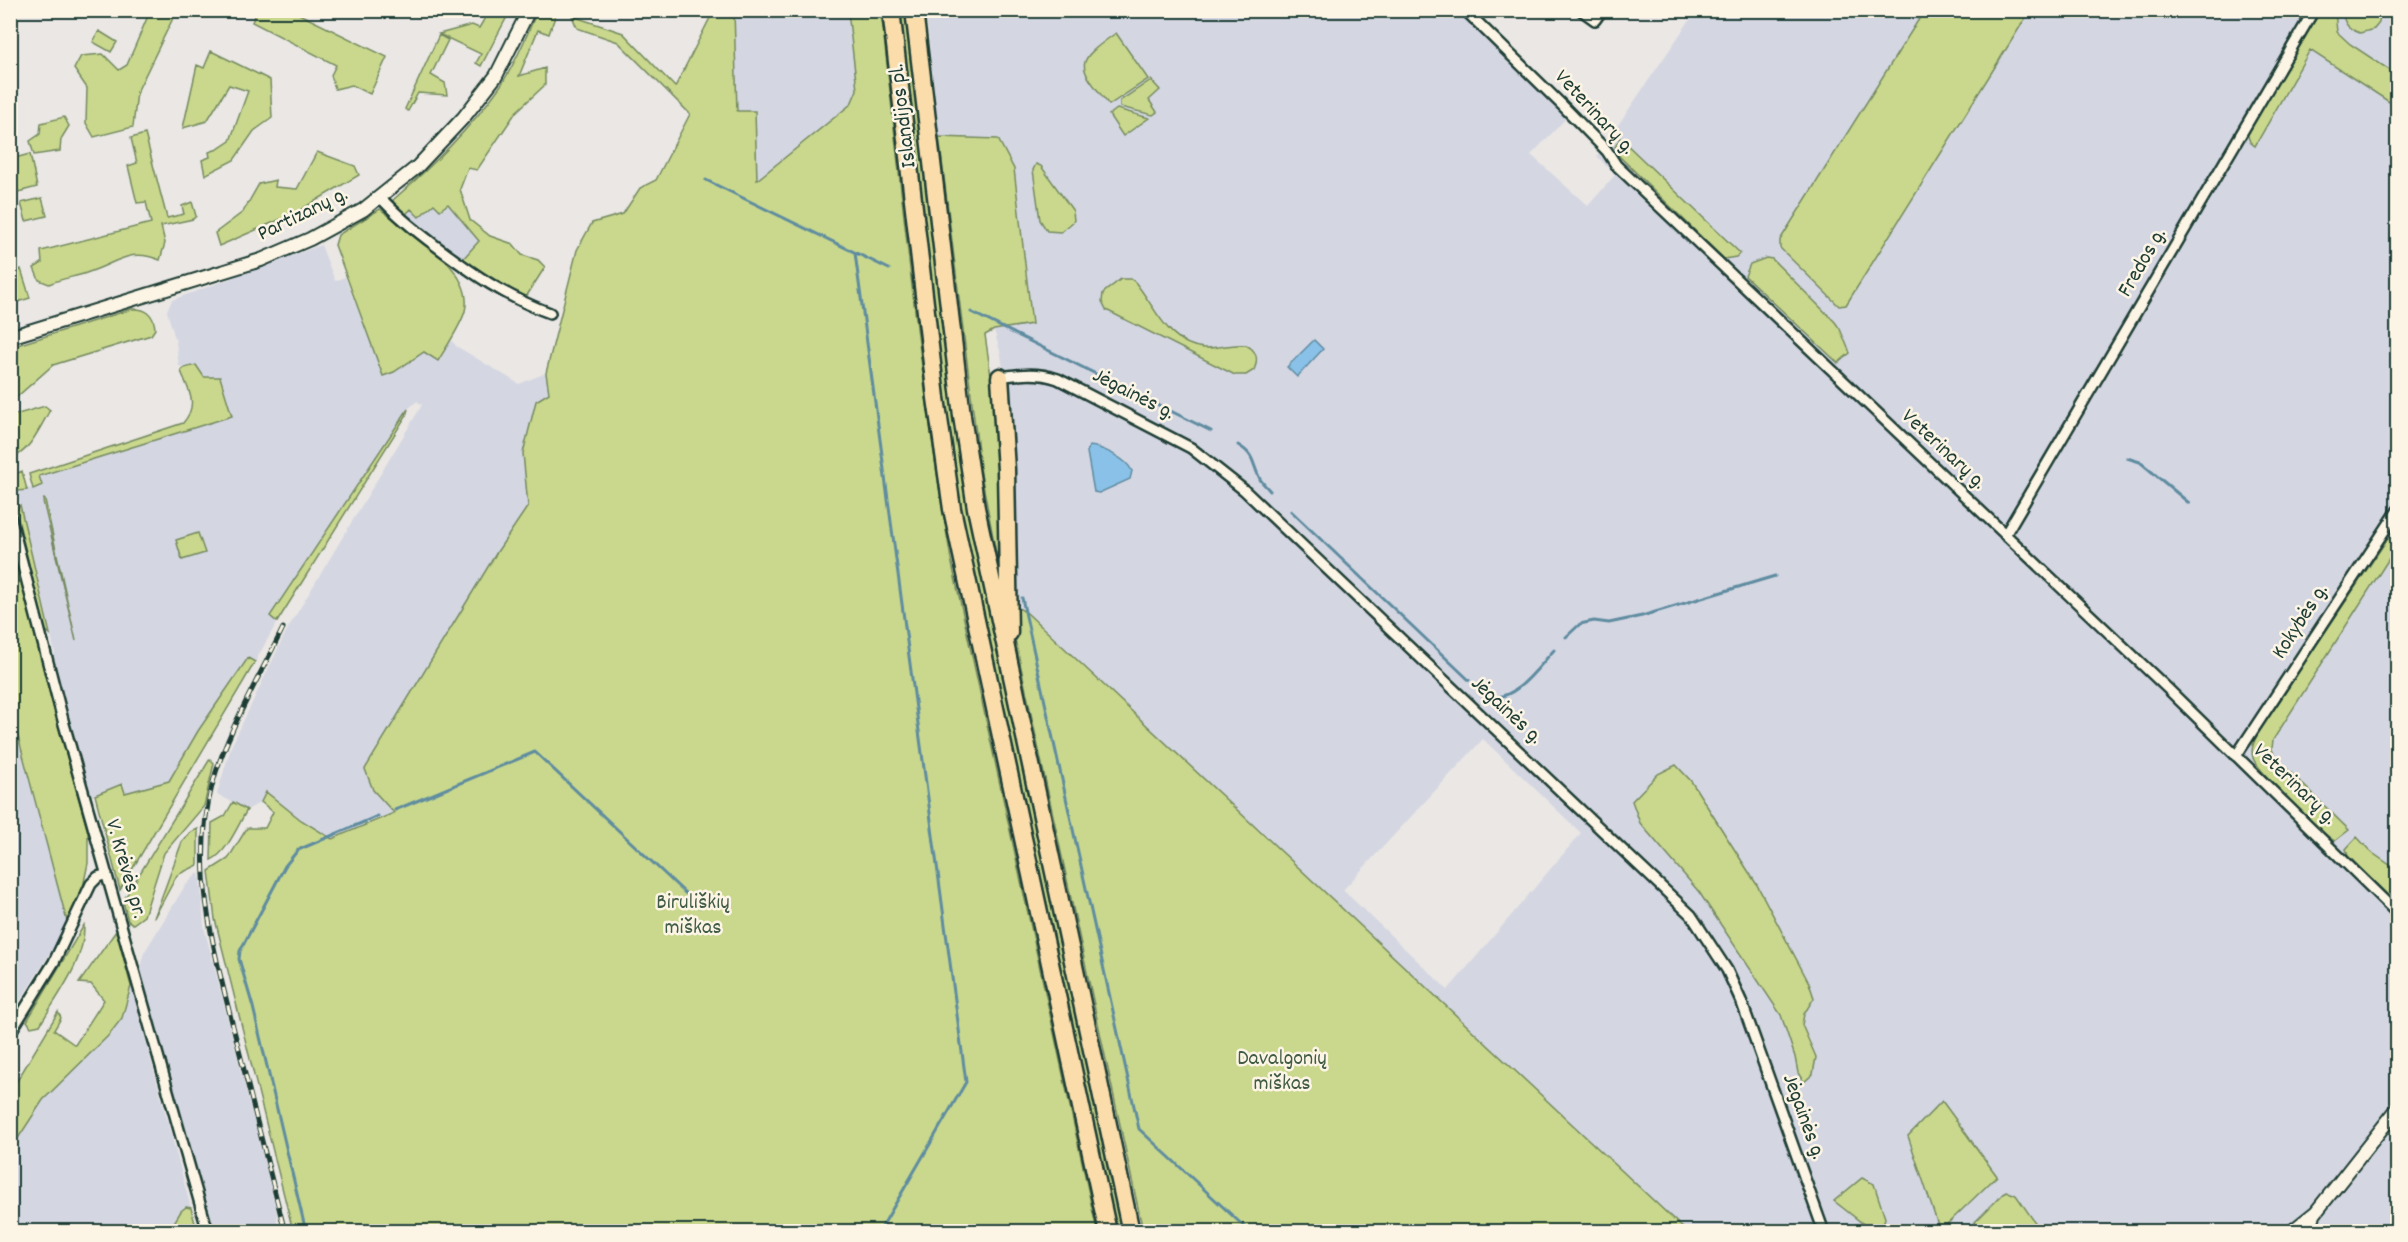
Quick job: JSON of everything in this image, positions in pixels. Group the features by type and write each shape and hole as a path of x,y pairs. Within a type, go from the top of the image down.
{"highway":[{"name":"Islandijos pl.","path":"891,10 936,398 952,509 1108,1232"},
{"name":"Islandijos pl.","path":"914,10 962,416 976,508 1010,670"},
{"path":"924,10 926,113"},
{"path":"1000,377 1006,470 1010,670 1131,1232"}],"street":[{"name":"Partizanų g.","path":"10,337 272,256 324,233 381,198 417,167 464,117 496,76 529,10"},
{"name":"Veterinarų g.","path":"1465,10 1570,113 1607,151 1616,165 2236,756 2397,914"},
{"path":"1581,10 1595,20 1602,10"},
{"name":"Fredos g.","path":"2005,535 2314,10"},
{"path":"381,198 406,223 481,281 550,314"},
{"name":"Jėgainės g.","path":"1000,377 1031,373 1045,374 1058,379 1167,434 1211,462 1458,691 1691,915 1727,970 1742,1003 1824,1232"},
{"name":"Kokybės g.","path":"2236,756 2397,510"},
{"name":"V. Krėvės pr.","path":"10,516 42,646 208,1232"},
{"path":"10,1033 54,962 91,884 98,877 106,874"},
{"path":"2307,1232 2316,1212 2397,1108"},
{"path":"2290,1232 2316,1212"}],"shaded area":[{"path":"734,11 848,11 857,90 851,104 756,180 755,112 737,112"},
{"path":"926,11 1472,11 1574,110 1531,155 1588,206 1615,175 1597,156 1696,11 2397,11 2397,1231 2041,1231 2022,1202 2006,1191 1966,1231 1686,1231 1027,613 1012,604 1009,413 1001,354 994,330 1032,324 1014,169 998,139 939,137","holes":["1483,739 1581,833 1448,990 1343,890","1676,765 1691,781 1757,885 1814,998 1804,1014 1801,1025 1811,1042 1798,1073 1781,1015 1699,892 1639,823","1862,1178 1874,1184 1885,1218 1853,1216 1841,1208"]},
{"path":"434,204 448,204 479,241 461,261 404,216 411,209"},
{"path":"321,245 335,281 345,277 383,375 394,372 424,352 438,360 450,339 456,346 519,384 546,373 550,393 523,453 528,506 497,552 365,769 373,790 394,813 332,839 301,821 267,792 261,802 247,810 217,794 231,747 287,630 422,405 417,401 408,409 270,616 277,622 255,662 248,658 198,731 169,781 125,793 122,784 90,797 51,658 55,653 17,491 41,486 39,476 232,416 220,377 204,377 179,366 176,342 167,311 172,300"},
{"path":"10,710 68,925 11,1015 10,1014"},
{"path":"197,874 200,878 204,927 269,1180 277,1214 277,1231 215,1231 142,979 140,967 144,953 185,886"},
{"path":"131,986 191,1208 186,1207 172,1226 175,1231 11,1231 10,1149 43,1100 108,1036 122,1018"}],"green space":[{"name":"Biruliškių miškas","path":"714,10 734,11 737,111 755,111 757,180 851,104 857,90 848,11 881,11 920,354 951,559 1097,1231 293,1231 215,919 209,871 228,859 247,828 265,828 273,812 261,802 266,792 301,820 332,839 394,813 373,790 365,769 497,552 528,506 523,453 536,401 549,393 546,373 577,250 592,223 623,214 640,188 656,180 690,114 618,42 577,28 572,16 623,33 675,87"},
{"path":"150,11 169,11 175,14 137,92 133,127 94,137 86,123 87,88 74,69 81,56 103,54 119,70 127,65"},
{"path":"257,11 293,11 387,57 370,94 352,85 335,89 331,75 336,65 252,22"},
{"path":"489,11 510,11 481,66 476,63 481,54 439,34 472,25 479,28"},
{"path":"537,11 557,11 549,34 538,30 519,76 545,68 545,85 516,112 477,170 468,168 460,189 470,220 490,236 513,244 522,255 538,260 545,267 526,297 488,280 461,261 479,241 448,204 440,210 434,204 419,217 411,209 404,216 393,207 393,200 477,117 512,67"},
{"path":"898,11 906,11 963,468 976,551 1001,656 1125,1231 1114,1231 955,484"},
{"path":"1924,11 2030,11 1846,305 1839,306 1780,248 1780,240"},
{"path":"2320,11 2335,11 2337,32 2350,44 2397,75 2397,107 2310,50 2255,146 2250,142 2247,133"},
{"path":"2343,11 2380,11 2379,23 2374,29 2360,33 2347,25"},
{"path":"99,31 117,42 111,52 93,42"},
{"path":"1116,33 1148,79 1109,105 1091,81 1084,66 1092,52"},
{"path":"439,35 448,40 431,75 445,83 447,95 418,93 408,111 405,109"},
{"path":"211,51 270,80 272,118 254,131 234,160 205,175 202,160 210,157 209,152 230,141 248,91 229,85 207,121 183,128 197,65 204,68"},
{"path":"1151,80 1160,90 1149,100 1157,112 1153,115 1120,107 1120,101"},
{"path":"1117,109 1149,118 1123,136 1109,115"},
{"path":"64,117 69,126 61,139 60,151 34,155 30,141 40,134 41,123"},
{"path":"145,134 167,218 184,214 182,206 192,202 196,216 193,219 161,226 165,243 160,260 149,256 132,256 49,284 39,280 34,268 42,263 41,251 151,223 146,202 137,203 128,166 137,163 131,138"},
{"path":"939,137 998,139 1014,169 1032,324 994,330 985,335 993,390 999,410 1002,584 981,474"},
{"path":"1620,138 1740,253 1736,257 1724,259 1619,156 1615,147"},
{"path":"317,152 355,166 359,175 295,213 219,246 215,233 243,212 259,184 276,180 275,187 297,189"},
{"path":"30,154 37,187 18,192 11,159"},
{"path":"1036,164 1041,166 1073,211 1074,221 1061,232 1047,231 1040,220 1033,170"},
{"path":"42,198 47,216 26,221 21,203"},
{"path":"380,209 437,252 460,280 466,295 463,317 438,361 424,352 394,372 383,376 335,245 338,235"},
{"path":"1766,258 1772,259 1840,329 1850,353 1838,363 1745,276 1750,264"},
{"path":"21,269 30,298 11,304 11,273"},
{"path":"1121,279 1131,279 1135,282 1164,323 1181,340 1204,348 1246,345 1256,355 1254,370 1246,375 1235,375 1106,310 1102,302 1103,293"},
{"path":"132,309 145,311 151,316 155,329 151,335 53,365 11,402 11,347"},
{"path":"196,365 204,377 220,377 232,416 39,476 42,485 33,489 29,474 183,423 192,404 181,371"},
{"path":"45,406 50,410 34,439 23,452 11,457 11,416"},
{"path":"408,409 406,416 277,622 270,616"},
{"path":"22,471 27,490 17,491 11,488 11,476"},
{"path":"45,500 76,641 43,501"},
{"path":"20,505 50,634 45,630 16,511"},
{"path":"198,533 205,553 182,560 176,540"},
{"path":"10,536 88,832 88,863 83,887 68,925 11,710"},
{"path":"2388,538 2397,540 2397,546 2273,740 2272,749 2275,757 2349,830 2335,841 2277,788 2257,765 2252,754 2253,747 2259,731"},
{"name":"Davalgonių miškas","path":"1012,604 1027,613 1686,1231 1143,1231 1014,635"},
{"path":"248,658 255,662 120,890 95,795 122,784 125,793 169,781 198,731"},
{"path":"210,759 214,763 204,806 164,853 144,916 133,924 128,921 123,901"},
{"path":"1676,765 1691,781 1757,885 1809,983 1814,998 1804,1014 1802,1025 1816,1057 1813,1074 1804,1082 1798,1073 1781,1015 1699,892 1640,823 1632,801 1658,774"},
{"path":"233,802 247,810 227,845 211,860 212,823 225,816"},
{"path":"198,829 198,865 177,875 154,918 182,842 191,832"},
{"path":"2357,837 2371,852 2397,870 2397,904 2348,856 2346,849"},
{"path":"84,925 80,952 69,977 40,1025 31,1027 27,1021"},
{"path":"116,931 131,986 122,1018 108,1036 43,1100 11,1149 11,1091 58,1012 61,1018 54,1030 75,1045 104,1000 91,984 79,983"},
{"path":"1942,1101 1997,1176 1940,1231 1908,1136"},
{"path":"1862,1178 1874,1184 1885,1218 1881,1231 1866,1226 1834,1201"},
{"path":"2006,1191 2016,1195 2041,1231 1966,1231"},
{"path":"186,1207 191,1208 197,1231 175,1231 172,1226"}],"water":[{"path":"1314,340 1323,349 1297,377 1287,367"},
{"path":"1089,446 1107,451 1125,462 1132,471 1130,479 1099,493 1094,492 1087,452"}],"waterway":[{"path":"706,180 889,269"},
{"path":"855,253 966,1082 879,1232"},
{"path":"971,312 1211,431"},
{"path":"1238,445 1250,456 1260,479 1270,491"},
{"path":"2127,458 2140,462 2189,503"},
{"path":"1291,511 1469,680"},
{"path":"1566,637 1580,624 1594,621 1609,623 1642,616 1775,576"},
{"path":"1022,598 1139,1129 1250,1232"},
{"path":"1487,696 1497,697 1516,690 1554,650"},
{"path":"395,810 535,752 700,907"},
{"path":"306,1232 253,1007 239,959 240,951 285,866 298,850 378,816"}],"railway":[{"path":"283,628 225,747 212,786 203,852 208,917 214,950 285,1232"}]}
